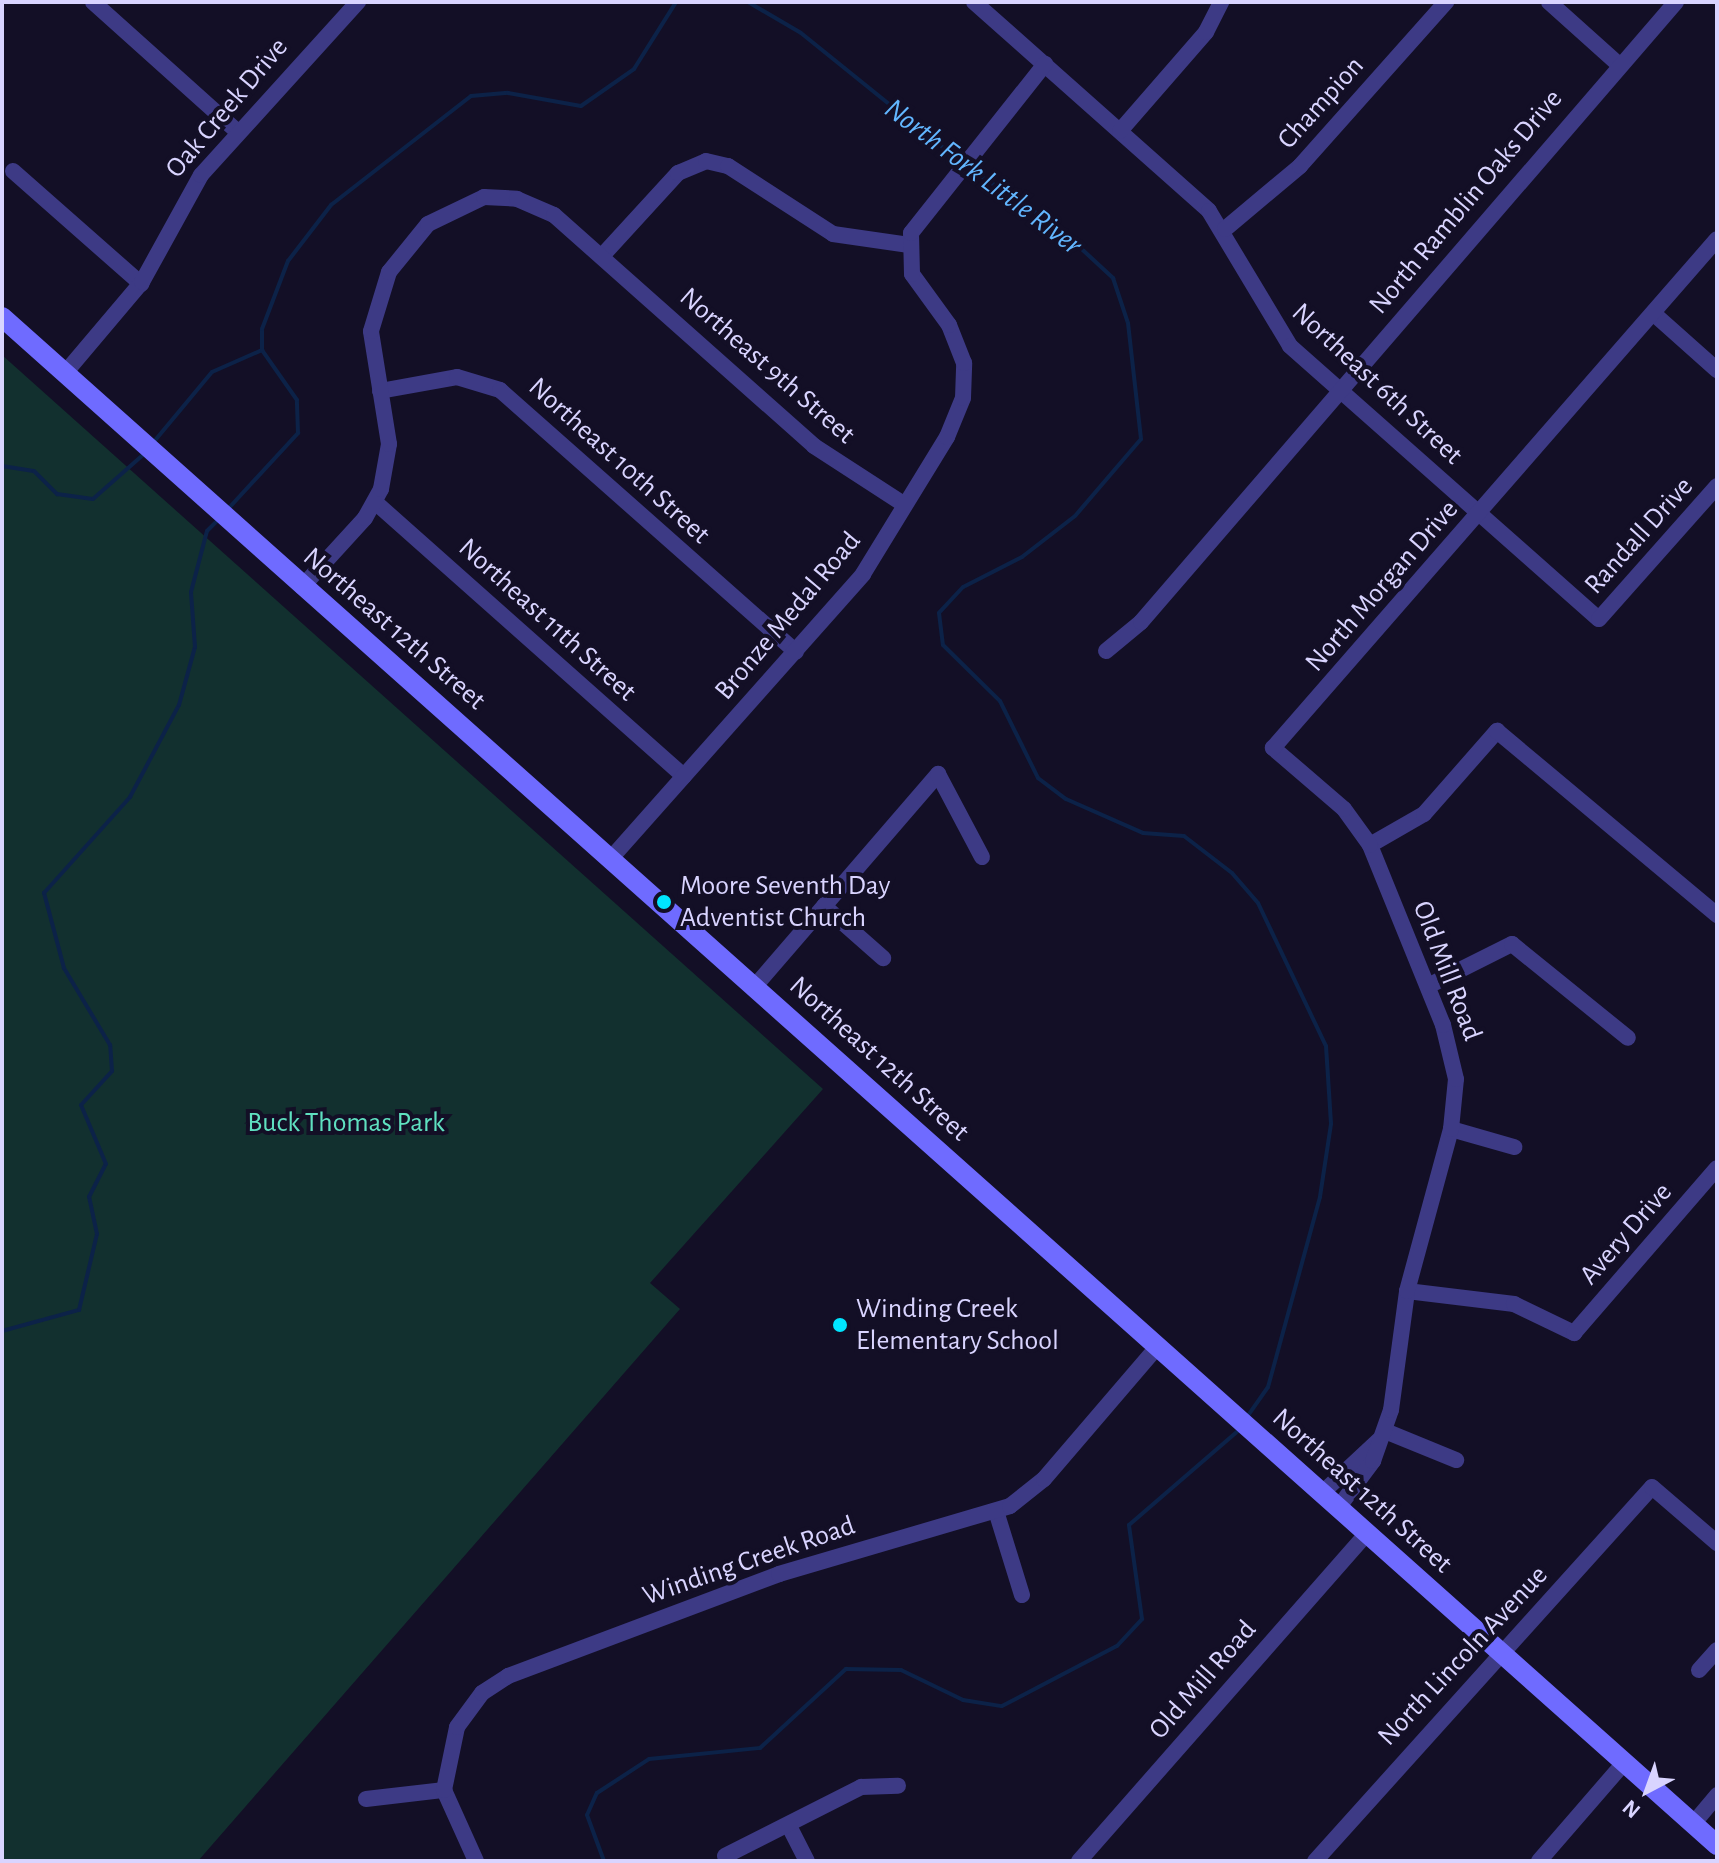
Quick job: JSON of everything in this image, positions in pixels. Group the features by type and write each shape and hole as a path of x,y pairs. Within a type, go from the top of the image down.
{"street":[{"path":"93,2 238,132"},
{"name":"Oak Creek Drive","path":"65,373 141,284 189,190 358,2"},
{"name":"Northeast 6th Street","path":"974,2 1225,229 1277,331 1599,619"},
{"path":"1120,131 1206,32 1221,2"},
{"name":"Champion","path":"1225,229 1300,166 1446,2"},
{"path":"1549,2 1617,63"},
{"name":"North Ramblin Oaks Drive","path":"1106,651 1141,622 1341,391 1617,63 1676,2"},
{"path":"602,256 678,173 706,161 728,166 833,234 909,245 943,185 1045,64"},
{"path":"13,171 141,284"},
{"name":"Northeast 9th Street","path":"375,502 389,444 371,331 382,288 411,241 442,213 484,197 517,199 554,215 814,446 905,505"},
{"name":"North Morgan Drive","path":"1273,748 1717,239"},
{"name":"Bronze Medal Road","path":"613,856 863,574 947,437 966,382 957,338 919,288 909,245"},
{"path":"1653,313 1717,370"},
{"name":"Northeast 12th Street","path":"2,317 302,587 613,856 1157,1347 1717,1845"},
{"name":"Northeast 10th Street","path":"380,391 457,377 500,390 796,652"},
{"name":"Randall Drive","path":"1599,619 1717,486"},
{"path":"302,587 375,502"},
{"name":"Northeast 11th Street","path":"375,502 684,776"},
{"path":"1370,845 1424,814 1497,731 1717,915"},
{"name":"Old Mill Road","path":"1273,748 1344,809 1370,845 1453,1056 1451,1129 1407,1291 1382,1435 1373,1461 1338,1508"},
{"path":"756,985 938,774 982,857"},
{"path":"824,906 883,958"},
{"path":"1428,986 1512,944 1628,1038"},
{"path":"1451,1129 1514,1147"},
{"name":"Avery Drive","path":"1407,1291 1514,1304 1574,1333 1717,1168"},
{"name":"Winding Creek Road","path":"444,1790 464,1714 508,1676 779,1574 996,1511 1044,1479 1157,1347"},
{"path":"1322,1493 1382,1435 1456,1460"},
{"name":"North Lincoln Avenue","path":"1315,1861 1500,1651 1652,1487 1717,1543"},
{"path":"996,1511 1022,1595"},
{"name":"Old Mill Road","path":"1079,1861 1367,1533"},
{"path":"1699,1670 1717,1650"},
{"path":"1539,1861 1624,1763"},
{"path":"725,1856 861,1787 898,1786"},
{"path":"366,1799 444,1790 476,1861"},
{"path":"1693,1824 1717,1795"},
{"path":"789,1826 807,1861"}],"green space":[{"name":"Buck Thomas Park","path":"2,355 823,1089 650,1283 680,1309 198,1861 2,1861"}],"waterway":[{"path":"227,510 298,433 297,400 262,350 262,329 288,261 331,205 471,96 508,93 581,106 634,69 676,2"},
{"name":"North Fork Little River","path":"748,2 801,33 962,163"},
{"name":"North Fork Little River","path":"969,168 1059,228 1113,278 1128,323 1141,439 1075,516 1022,557 963,587 939,613 943,645 1000,701 1038,778 1066,799 1143,833 1184,836 1232,873 1258,903 1326,1046 1331,1124 1320,1197 1268,1387 1248,1416"},
{"path":"152,444 212,372 262,350"},
{"path":"2,466 34,471 57,494 93,499 144,454"},
{"path":"2,1331 79,1310 97,1234 89,1197 106,1164 81,1105 112,1071 110,1045 64,968 44,893 130,797 179,705 195,647 191,592 207,531 218,520"},
{"name":"North Fork Little River","path":"604,1861 587,1815 597,1793 649,1759 760,1748 846,1669 901,1670 963,1700 1002,1706 1117,1646 1142,1619 1129,1525 1239,1430"}],"place":[{"name":"Moore Seventh Day Adventist Church","path":"664,902"},
{"name":"Winding Creek Elementary School","path":"840,1325"}]}
